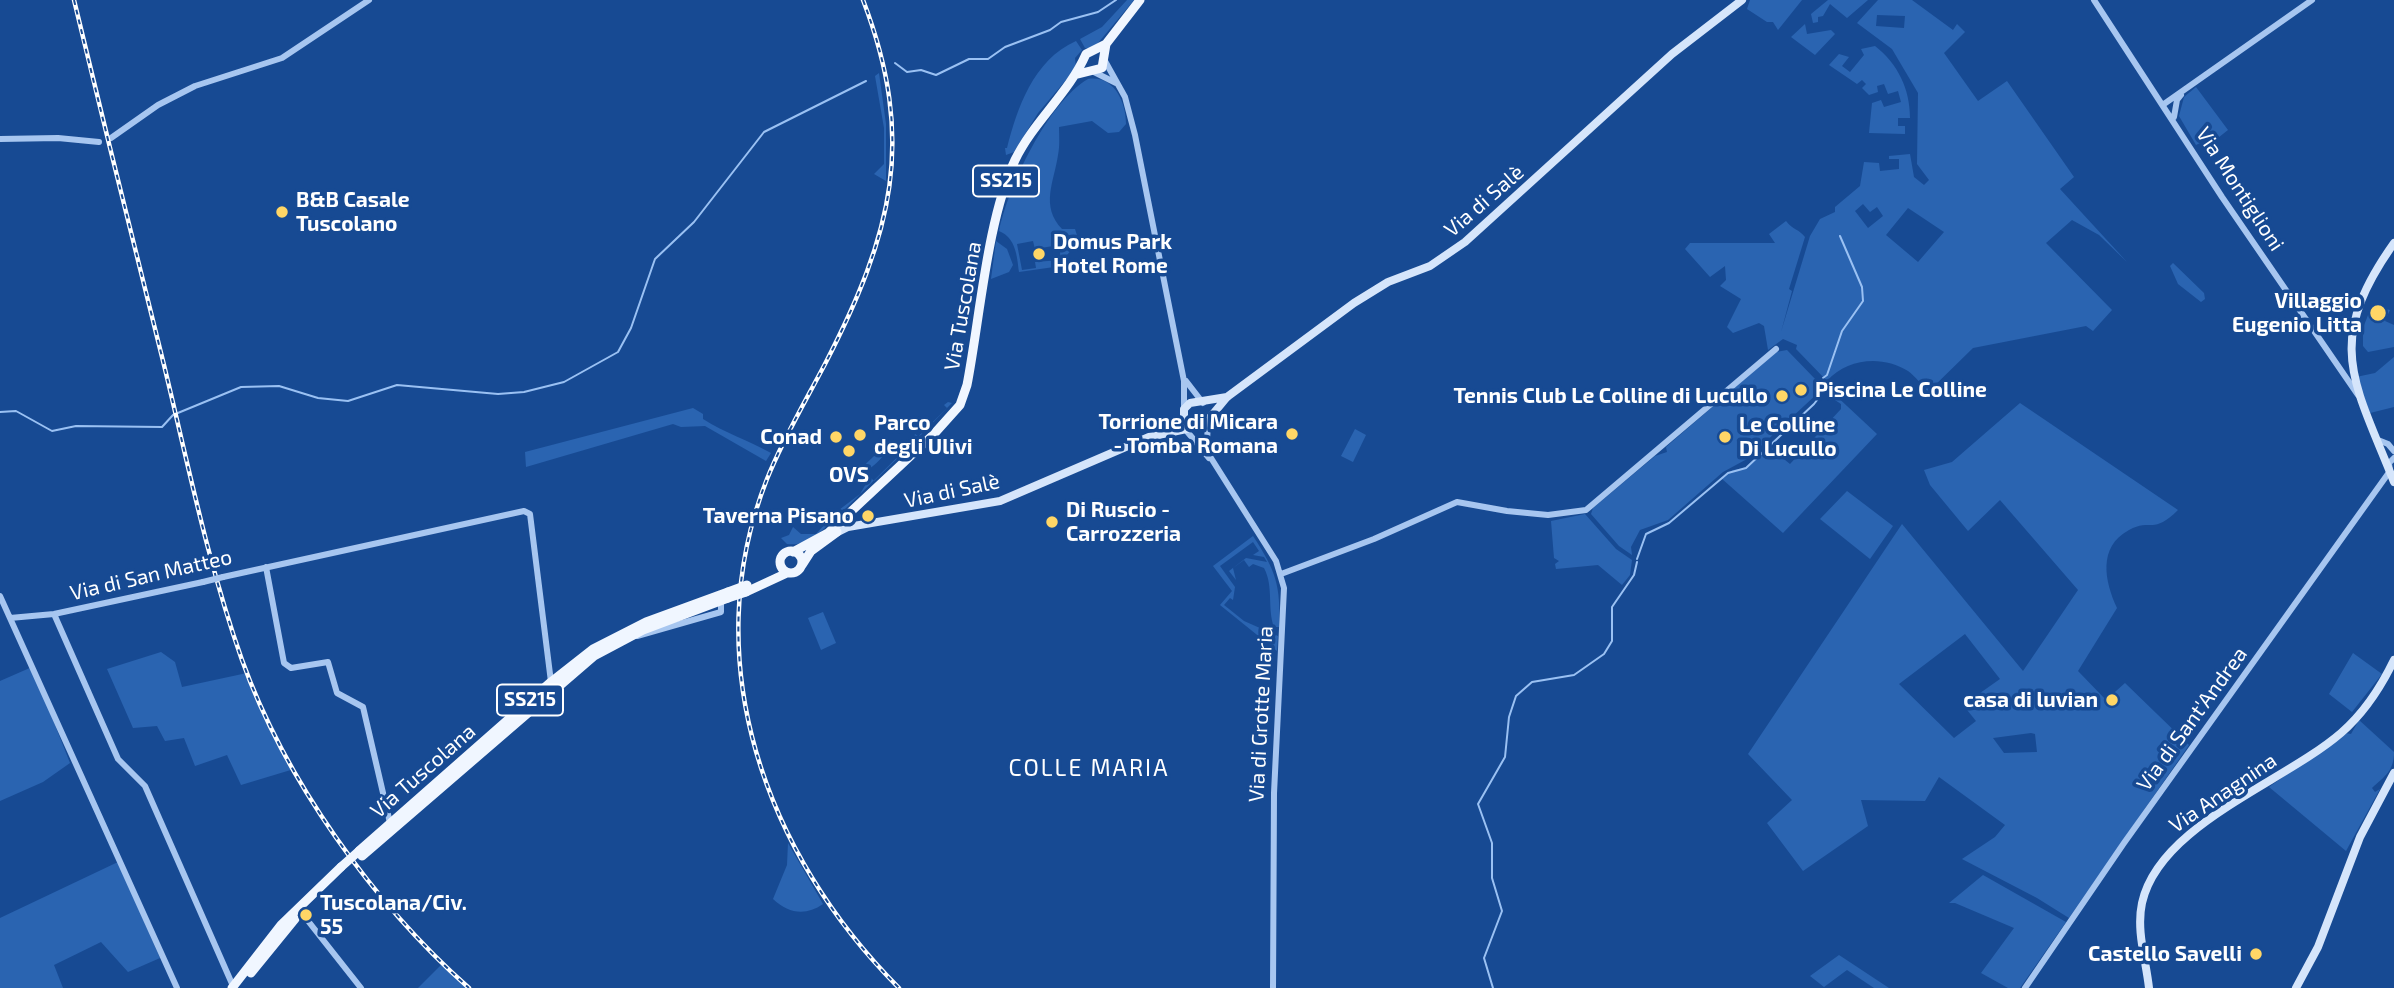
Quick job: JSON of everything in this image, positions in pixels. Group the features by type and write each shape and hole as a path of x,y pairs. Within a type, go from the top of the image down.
{"main road":[{"path":"1093,72 1086,68 1083,60 1087,52 1106,44 1140,0"},
{"name":"Via di Salè","path":"1208,420 1227,397 1357,300 1393,280 1430,266 1465,242 1678,48 1742,0"},
{"path":"1078,74 1102,68 1106,44"},
{"path":"1095,50 1105,60"},
{"name":"Via Tuscolana","path":"793,552 819,539 844,518 934,435 961,402 967,385 1005,185 1024,144 1078,74 1083,60"},
{"path":"2394,243 2361,297 2351,343 2351,363 2359,397 2394,482"},
{"path":"1199,402 1209,411 1208,420 1203,426 1190,430 1184,422 1184,409 1199,402 1227,397"},
{"name":"Via di Salè","path":"836,533 848,527 995,502 1149,437 1190,430"},
{"name":"Via Tuscolana","path":"801,566 811,551 836,533 844,518"},
{"path":"793,552 800,558 801,566 793,573 787,573 780,563 783,555 793,552"},
{"name":"Via Tuscolana","path":"747,589 780,563"},
{"name":"Via Tuscolana","path":"234,987 281,925 552,689 594,656 618,642 787,573"},
{"name":"Via Tuscolana","path":"361,854 390,823 551,682 593,649 629,629 726,597"},
{"name":"Via Anagnina","path":"2148,988 2140,918 2147,888 2161,861 2195,830 2308,757 2340,733 2370,700 2394,660"},
{"path":"2296,988 2321,940 2356,846 2394,773"},
{"name":"Via Tuscolana","path":"234,987 301,912 343,870"}],"street":[{"path":"111,138 133,120 185,90 213,78 282,58 369,0"},
{"name":"Via Montiglioni","path":"2094,0 2176,122 2222,197 2359,397"},
{"path":"2164,104 2312,0"},
{"path":"1105,60 1126,101 1137,142 1183,377 1184,409"},
{"path":"1093,72 1118,85"},
{"path":"2176,122 2173,112 2177,100 2187,88"},
{"path":"0,139 58,138 99,142"},
{"path":"1281,574 1374,539 1457,502 1503,511 1548,515 1586,510 1776,349"},
{"path":"2338,369 2346,371 2351,363"},
{"path":"1183,377 1199,402"},
{"name":"Via di Grotte Maria","path":"1208,420 1207,442 1213,462"},
{"name":"Via di Grotte Maria","path":"1190,430 1213,462 1281,574 1284,601 1274,803 1273,988"},
{"path":"2380,444 2388,444 2394,455"},
{"name":"Via di Sant'Andrea","path":"2025,988 2124,843 2390,471 2389,463 2394,455"},
{"name":"Via di San Matteo","path":"10,618 54,614 524,511 530,514 551,682"},
{"path":"266,567 284,663 291,667 328,662 337,692 363,707 390,823"},
{"path":"0,596 177,988"},
{"path":"618,642 722,612 726,597"},
{"path":"54,614 118,760 145,786 234,987"},
{"path":"301,912 361,988"}],"shaded area":[{"path":"1127,0 1134,0 1093,49 1085,48 1080,39 1102,27"},
{"path":"1750,0 1802,0 1778,30 1773,22 1767,22 1747,9"},
{"path":"1828,0 1868,0 1847,18 1830,4 1823,16 1818,17 1818,22 1813,23 1811,14"},
{"path":"1878,0 1912,0 1953,30 1957,24 1965,32 1944,53 1978,101 2007,81 2074,177 2060,189 2127,262 2099,235 2072,220 2046,243 2112,310 2093,331 2086,326 1973,348 1928,392 1908,371 1877,361 1845,367 1827,381 1796,349 1797,345 1783,339 1768,350 1764,326 1759,323 1733,333 1727,327 1741,299 1720,286 1726,280 1725,266 1710,277 1685,249 1690,243 1775,243 1769,234 1786,221 1803,234 1805,237 1789,289 1792,291 1781,332 1810,236 1820,219 1835,212 1835,207 1860,186 1864,162 1879,163 1880,171 1899,169 1899,159 1889,159 1889,156 1910,154 1914,177 1924,185 1929,180 1917,164 1918,93 1892,49 1857,23","holes":["1877,15 1905,16 1904,28 1876,26","1863,204 1870,212 1877,207 1883,216 1868,228 1855,211","1908,208 1944,232 1918,262 1886,235"]},
{"path":"1805,24 1807,34 1831,30 1835,34 1815,55 1791,37"},
{"path":"1076,41 1082,50 1075,58 1076,68 1038,113 1014,152 1006,155 1005,148 1029,87 1048,60"},
{"path":"1875,46 1896,69 1905,87 1910,118 1898,118 1898,126 1905,126 1905,134 1869,133 1872,103 1881,100 1884,107 1901,102 1898,91 1888,94 1884,84 1877,86 1878,92 1869,95 1862,88 1866,84 1862,80 1857,84 1829,65 1839,54 1849,57 1842,66 1850,72 1864,55 1861,49"},
{"path":"879,73 886,124 886,181 874,174 884,164 884,128 875,76"},
{"path":"1088,79 1105,81 1121,99 1126,124 1119,132 1108,133 1092,121 1059,127 1059,152 1050,203 1055,220 1062,229 1075,229 1079,242 1065,257 1061,266 1019,272 1012,243 999,231 1004,213 1032,147 1058,106","holes":["1033,241 1035,249 1059,245 1061,260 1035,262 1036,268 1022,270 1017,244"]},
{"path":"2196,87 2228,130 2204,149 2200,143 2196,145 2179,116 2184,97"},
{"path":"996,241 1007,249 1013,265 1009,272 991,279"},
{"path":"2173,263 2204,293 2205,299 2201,302 2178,284 2170,266"},
{"path":"2377,307 2390,310 2385,321 2394,325 2394,347 2368,352 2363,346 2363,328 2370,310"},
{"name":"Le Colline Di Lucullo","path":"1787,350 1817,381 1819,392 1747,459 1723,472 1668,520 1640,530 1631,547 1632,555 1619,546 1591,514 1593,508 1655,456 1667,452 1666,447 1776,352"},
{"path":"2394,357 2394,407 2370,413 2356,377 2375,373"},
{"path":"1832,392 1877,434 1783,533 1721,478 1733,470 1746,468 1770,444 1774,451 1790,464 1841,409 1841,404 1832,398"},
{"path":"2020,403 2178,510 2163,522 2129,530 2112,546 2106,566 2109,587 2117,608 2078,671 2106,700 2125,683 2189,745 2069,918 1962,859 1995,837 2005,825 1939,777 1925,801 1861,800 1868,826 1803,871 1767,823 1792,800 1748,754 1902,524 2023,671 2078,590 2000,500 1968,531 1930,485 1924,470 1952,462","holes":["1965,634 2000,679 1963,705 1976,721 1954,738 1899,684","2035,734 2037,752 2004,753 1993,738"]},
{"path":"693,408 703,414 703,419 711,424 771,453 766,461 705,426 681,427 673,424 526,467 525,452"},
{"path":"1355,429 1366,435 1353,462 1341,456"},
{"path":"890,441 894,445 870,469 856,476 840,476 839,473 845,475 851,469 856,473"},
{"path":"870,477 874,481 838,516 835,513 860,494"},
{"path":"1847,491 1893,526 1870,559 1820,519"},
{"path":"834,514 836,517 820,532 808,540 787,544 781,538 789,535 793,527 801,534 816,534"},
{"path":"1585,514 1616,549 1632,560 1630,575 1622,585 1598,565 1556,569 1555,564 1559,561 1554,558 1551,521"},
{"path":"1253,536 1272,569 1278,589 1279,627 1274,627 1272,620 1269,583 1264,568 1253,564 1249,567 1244,560 1233,568 1236,580 1229,571 1246,558 1267,562 1264,557 1253,555 1259,551 1253,542 1220,566 1235,587 1233,600 1230,598 1224,605 1244,621 1278,636 1277,651 1220,605 1232,591 1213,566"},
{"path":"823,612 836,643 821,650 808,618"},
{"path":"161,652 175,662 182,687 247,673 294,769 241,785 227,755 195,766 184,738 165,741 157,726 133,728 107,669"},
{"path":"2353,653 2382,674 2352,712 2329,694"},
{"path":"32,667 70,763 43,782 0,801 0,681"},
{"path":"2359,720 2394,752 2394,759 2388,773 2372,788 2375,792 2380,789 2346,851 2269,787 2345,733 2351,734"},
{"path":"788,843 823,904 817,908 798,912 785,908 773,899 787,865"},
{"path":"118,862 160,958 128,972 101,942 54,965 63,988 0,988 0,918"},
{"path":"1983,875 2066,922 2020,988 2008,988 1981,973 2014,928 1955,903 1949,903"},
{"path":"1839,955 1889,988 1874,988 1847,970 1824,987 1810,976"},
{"path":"442,964 469,988 418,988"}],"waterway":[{"path":"895,63 907,72 921,70 936,75 969,59 988,59 1005,47 1050,30 1061,22 1098,12 1116,0"},
{"path":"0,412 16,411 52,431 76,426 162,427 173,415 241,387 279,386 318,398 348,401 397,385 498,394 524,392 564,382 618,352 631,328 655,259 694,222 764,132 866,81"},
{"path":"1823,378 1827,375 1842,331 1863,301 1862,287 1840,236"},
{"path":"1637,559 1646,534 1669,523 1728,473 1746,468 1814,404 1821,395 1821,385"},
{"path":"1493,988 1484,958 1502,911 1492,878 1492,843 1478,804 1505,757 1509,717 1516,696 1532,682 1574,675 1604,654 1612,641 1612,607 1634,575 1637,562"}],"railway":[{"path":"74,0 199,514 242,660 282,750 336,838 400,918 469,988"},
{"path":"863,0 880,51 889,98 892,143 889,186 881,229 848,317 767,479 747,548 739,617 742,685 756,752 780,816 812,878 852,935 899,988"}],"place":[{"name":"B&B Casale Tuscolano","path":"282,212"},
{"name":"Domus Park Hotel Rome","path":"1039,254"},
{"name":"Villaggio Eugenio Litta","path":"2378,313"},
{"name":"Piscina Le Colline","path":"1801,390"},
{"name":"Tennis Club Le Colline di Lucullo","path":"1782,396"},
{"name":"Torrione di Micara - Tomba Romana","path":"1292,434"},
{"name":"Parco degli Ulivi","path":"860,435"},
{"name":"Conad","path":"836,437"},
{"name":"Le Colline Di Lucullo","path":"1725,437"},
{"name":"OVS","path":"849,451"},
{"name":"Taverna Pisano","path":"868,516"},
{"name":"Di Ruscio - Carrozzeria","path":"1052,522"},
{"name":"casa di luvian","path":"2112,700"},
{"name":"Tuscolana/Civ. 55","path":"306,915"},
{"name":"Castello Savelli","path":"2256,954"}],"district":[{"name":"COLLE MARIA","path":"1089,768"}]}
